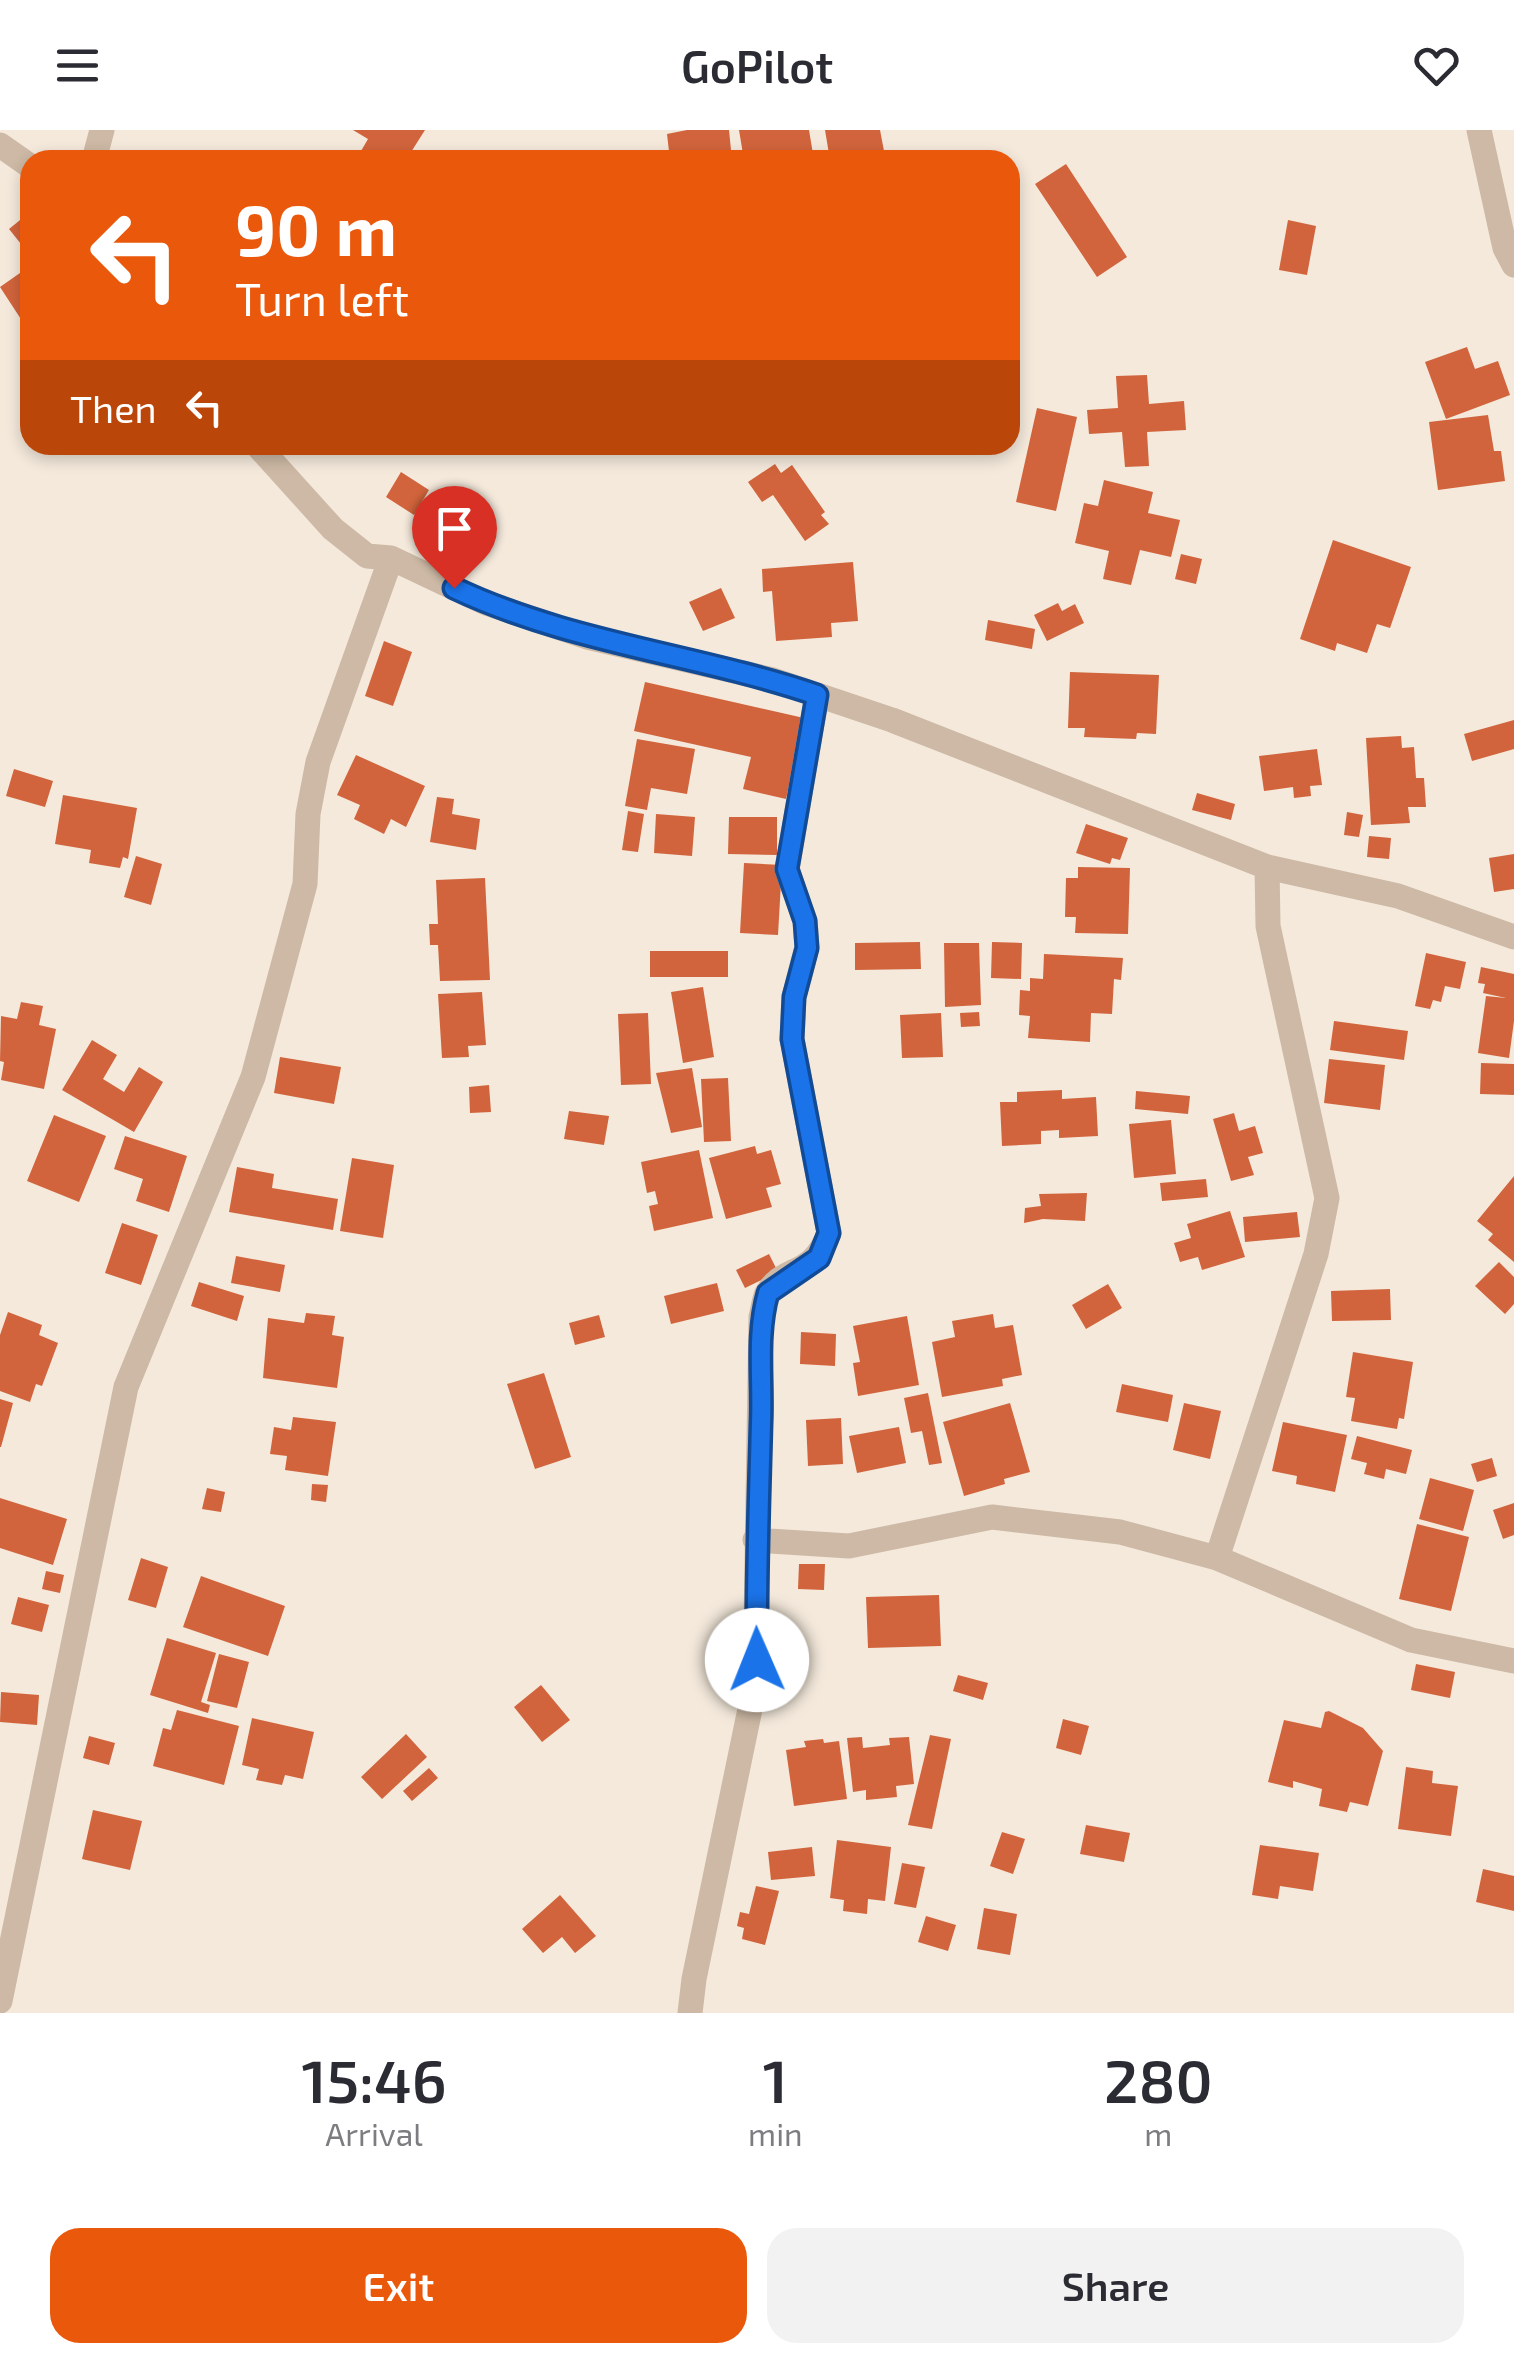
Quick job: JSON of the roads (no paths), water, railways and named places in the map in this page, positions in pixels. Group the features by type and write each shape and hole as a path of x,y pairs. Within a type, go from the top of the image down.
{"street":[{"path":"1479,130 1505,248 1514,265"},
{"path":"266,455 333,529 366,556 391,558 486,603 587,637 774,680 892,720 1267,867 1398,896 1514,937"},
{"path":"0,2001 126,1387 253,1077 306,884 308,814 318,762 391,558"},
{"path":"690,2013 755,1685 761,1317 768,1293 819,1258 829,1233 792,1039 794,997 807,948 805,921 787,869 817,695"},
{"path":"1217,1558 1316,1254 1327,1198 1268,926 1267,867"},
{"path":"755,1540 849,1546 992,1517 1120,1532 1217,1558 1411,1640 1514,1661"}]}
